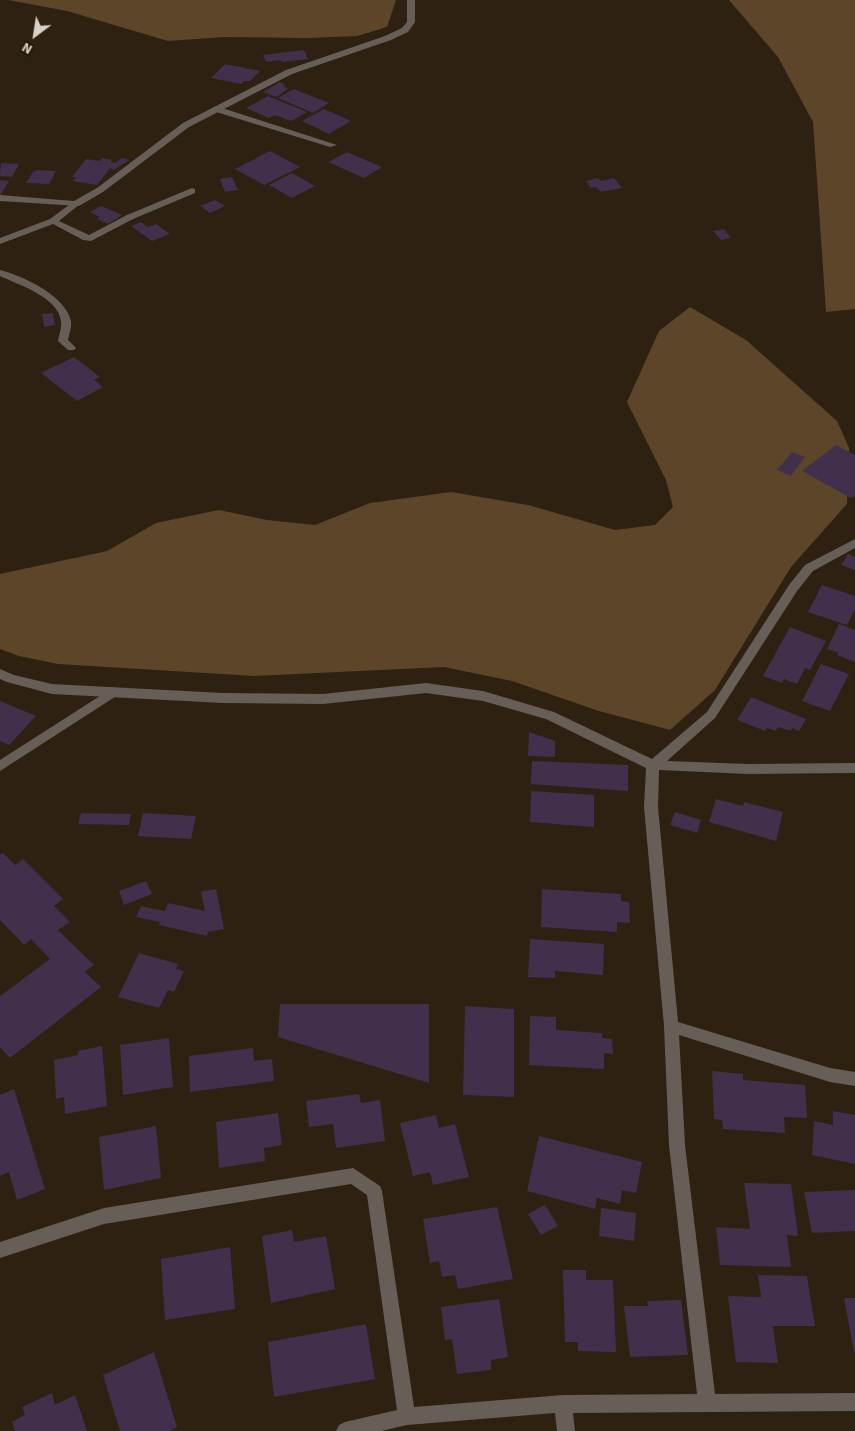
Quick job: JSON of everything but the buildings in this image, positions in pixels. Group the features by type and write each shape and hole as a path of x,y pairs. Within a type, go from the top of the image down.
{"street":[{"path":"0,241 53,221 76,204 100,190 186,125 216,109 288,72 388,38 404,30 411,22 411,0"},
{"path":"216,109 333,145"},
{"path":"53,221 86,238 91,238 130,217 192,191"},
{"path":"0,198 76,204"},
{"path":"0,273 40,290 55,301 66,321 63,341 70,348"},
{"path":"707,1402 677,1145 671,1026 652,807 653,765 711,715 738,677 793,588 810,568 855,543"},
{"path":"0,672 11,679 52,689 223,698 322,699 426,688 483,696 550,715 653,765 748,769 855,768"},
{"path":"0,766 114,692"},
{"path":"671,1026 830,1075 855,1079"},
{"path":"0,1250 104,1216 353,1176 374,1191 407,1416"},
{"path":"345,1431 407,1416 564,1404 855,1402"},
{"path":"564,1404 566,1431"}],"shaded area":[{"path":"8,0 396,0 387,27 357,36 309,38 224,37 168,41 67,11"},
{"path":"729,0 855,0 855,309 826,312 813,122 778,57"},
{"path":"690,307 746,340 837,421 849,448 847,504 791,567 715,690 670,730 599,711 512,681 444,667 254,676 58,664 19,656 0,649 0,574 107,551 156,523 219,510 267,520 315,525 370,503 451,492 528,505 615,530 655,525 673,507 666,480 627,402 659,331"}]}
